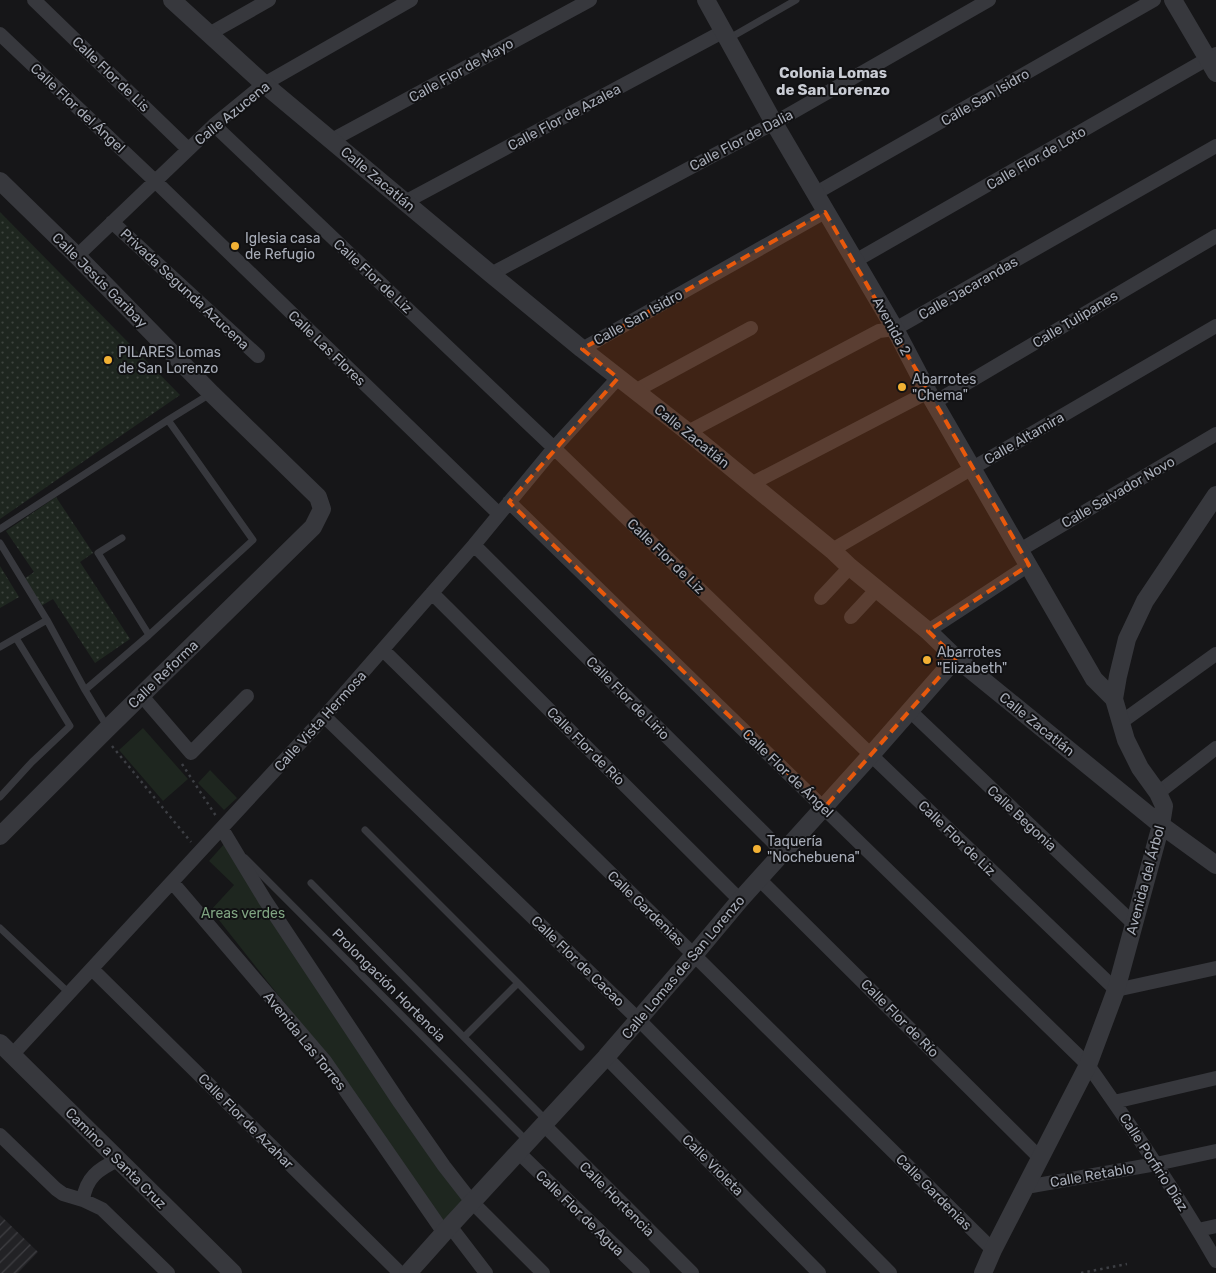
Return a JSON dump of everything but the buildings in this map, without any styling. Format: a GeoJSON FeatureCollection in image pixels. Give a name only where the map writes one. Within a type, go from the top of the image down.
{"type":"FeatureCollection","features":[{"type":"Feature","properties":{"kind":"street","name":"Calle Flor de Lis"},"geometry":{"type":"LineString","coordinates":[[34,0],[188,149]]}},
{"type":"Feature","properties":{"kind":"street","name":"Calle Zacatlán"},"geometry":{"type":"LineString","coordinates":[[172,0],[264,84],[490,274],[832,550],[928,631],[956,658],[1161,825],[1216,865]]}},
{"type":"Feature","properties":{"kind":"street"},"geometry":{"type":"LineString","coordinates":[[210,34],[269,0]]}},
{"type":"Feature","properties":{"kind":"street","name":"Calle Azucena"},"geometry":{"type":"LineString","coordinates":[[76,256],[214,125],[264,84],[411,0]]}},
{"type":"Feature","properties":{"kind":"street","name":"Calle Flor de Mayo"},"geometry":{"type":"LineString","coordinates":[[332,140],[590,0]]}},
{"type":"Feature","properties":{"kind":"street","name":"Avenida 2"},"geometry":{"type":"LineString","coordinates":[[706,0],[774,123],[1094,679],[1114,699]]}},
{"type":"Feature","properties":{"kind":"street","name":"Calle Flor de Dalia"},"geometry":{"type":"LineString","coordinates":[[490,274],[774,123],[989,0]]}},
{"type":"Feature","properties":{"kind":"street","name":"Calle San Isidro"},"geometry":{"type":"LineString","coordinates":[[816,193],[1154,0]]}},
{"type":"Feature","properties":{"kind":"street"},"geometry":{"type":"LineString","coordinates":[[1173,0],[1213,62]]}},
{"type":"Feature","properties":{"kind":"street","name":"Calle Flor del Ángel"},"geometry":{"type":"LineString","coordinates":[[0,34],[155,181]]}},
{"type":"Feature","properties":{"kind":"street","name":"Calle Flor de Azalea"},"geometry":{"type":"LineString","coordinates":[[404,202],[726,35]]}},
{"type":"Feature","properties":{"kind":"street","name":"Calle Flor de Loto"},"geometry":{"type":"LineString","coordinates":[[855,261],[1213,62]]}},
{"type":"Feature","properties":{"kind":"street","name":"Calle Flor de Liz"},"geometry":{"type":"LineString","coordinates":[[214,125],[554,448],[1116,990]]}},
{"type":"Feature","properties":{"kind":"street","name":"Calle Jacarandas"},"geometry":{"type":"LineString","coordinates":[[688,432],[879,331],[894,330],[1216,146]]}},
{"type":"Feature","properties":{"kind":"street","name":"Calle Jesús Garibay"},"geometry":{"type":"LineString","coordinates":[[0,181],[212,394],[318,497],[322,510]]}},
{"type":"Feature","properties":{"kind":"street","name":"Calle Las Flores"},"geometry":{"type":"LineString","coordinates":[[155,181],[499,514]]}},
{"type":"Feature","properties":{"kind":"street","name":"Calle San Isidro"},"geometry":{"type":"LineString","coordinates":[[582,349],[825,212]]}},
{"type":"Feature","properties":{"kind":"street","name":"Privada Segunda Azucena"},"geometry":{"type":"LineString","coordinates":[[112,222],[258,356]]}},
{"type":"Feature","properties":{"kind":"street","name":"Calle Tulipanes"},"geometry":{"type":"LineString","coordinates":[[751,484],[932,397],[1216,236]]}},
{"type":"Feature","properties":{"kind":"street","name":"Calle Altamira"},"geometry":{"type":"LineString","coordinates":[[832,550],[1216,326]]}},
{"type":"Feature","properties":{"kind":"street"},"geometry":{"type":"LineString","coordinates":[[635,391],[750,328]]}},
{"type":"Feature","properties":{"kind":"street","name":"Calle Vista Hermosa"},"geometry":{"type":"LineString","coordinates":[[6,1049],[69,993],[325,717],[474,545],[554,448],[618,378]]}},
{"type":"Feature","properties":{"kind":"street","name":"Calle Salvador Novo"},"geometry":{"type":"LineString","coordinates":[[1020,550],[1216,434]]}},
{"type":"Feature","properties":{"kind":"street","name":"Avenida del Árbol"},"geometry":{"type":"LineString","coordinates":[[983,1273],[1088,1065],[1116,990],[1161,825],[1164,806],[1158,793],[1140,768],[1120,724],[1114,699],[1118,676],[1127,640],[1145,601],[1216,495]]}},
{"type":"Feature","properties":{"kind":"street","name":"Calle Flor de Ángel"},"geometry":{"type":"LineString","coordinates":[[509,502],[1088,1065]]}},
{"type":"Feature","properties":{"kind":"street","name":"Calle Reforma"},"geometry":{"type":"LineString","coordinates":[[0,836],[313,527],[322,510]]}},
{"type":"Feature","properties":{"kind":"street","name":"Calle Flor de Lirio"},"geometry":{"type":"LineString","coordinates":[[474,545],[783,852]]}},
{"type":"Feature","properties":{"kind":"street"},"geometry":{"type":"LineString","coordinates":[[928,631],[1029,565]]}},
{"type":"Feature","properties":{"kind":"street"},"geometry":{"type":"LineString","coordinates":[[821,598],[850,567]]}},
{"type":"Feature","properties":{"kind":"street"},"geometry":{"type":"LineString","coordinates":[[851,617],[877,589]]}},
{"type":"Feature","properties":{"kind":"street","name":"Calle Flor de Río"},"geometry":{"type":"LineString","coordinates":[[432,593],[740,900]]}},
{"type":"Feature","properties":{"kind":"street","name":"Calle Gardenias"},"geometry":{"type":"LineString","coordinates":[[383,650],[993,1250]]}},
{"type":"Feature","properties":{"kind":"street"},"geometry":{"type":"LineString","coordinates":[[1120,724],[1216,654]]}},
{"type":"Feature","properties":{"kind":"street","name":"Calle Lomas de San Lorenzo"},"geometry":{"type":"LineString","coordinates":[[408,1273],[639,1020],[740,900],[956,658]]}},
{"type":"Feature","properties":{"kind":"street"},"geometry":{"type":"LineString","coordinates":[[142,696],[191,753],[247,696]]}},
{"type":"Feature","properties":{"kind":"street","name":"Calle Begonia"},"geometry":{"type":"LineString","coordinates":[[910,711],[1134,924]]}},
{"type":"Feature","properties":{"kind":"street","name":"Calle Flor de Cacao"},"geometry":{"type":"LineString","coordinates":[[325,717],[639,1020],[890,1273]]}},
{"type":"Feature","properties":{"kind":"street"},"geometry":{"type":"LineString","coordinates":[[1158,793],[1216,748]]}},
{"type":"Feature","properties":{"kind":"street"},"geometry":{"type":"LineString","coordinates":[[222,829],[265,900],[394,1095],[444,1166],[472,1202],[543,1273]]}},
{"type":"Feature","properties":{"kind":"street","name":"Calle Flor de Río"},"geometry":{"type":"LineString","coordinates":[[759,879],[1040,1158]]}},
{"type":"Feature","properties":{"kind":"street","name":"Avenida Las Torres"},"geometry":{"type":"LineString","coordinates":[[172,882],[325,1060],[447,1230],[483,1271]]}},
{"type":"Feature","properties":{"kind":"street"},"geometry":{"type":"LineString","coordinates":[[1116,990],[1216,968]]}},
{"type":"Feature","properties":{"kind":"street","name":"Calle Flor de Azahar"},"geometry":{"type":"LineString","coordinates":[[92,969],[400,1273]]}},
{"type":"Feature","properties":{"kind":"street","name":"Camino a Santa Cruz"},"geometry":{"type":"LineString","coordinates":[[6,1049],[233,1273]]}},
{"type":"Feature","properties":{"kind":"street","name":"Calle Violeta"},"geometry":{"type":"LineString","coordinates":[[606,1056],[819,1273]]}},
{"type":"Feature","properties":{"kind":"street","name":"Calle Porfirio Díaz"},"geometry":{"type":"LineString","coordinates":[[1088,1065],[1156,1164],[1216,1261]]}},
{"type":"Feature","properties":{"kind":"street"},"geometry":{"type":"LineString","coordinates":[[1114,1102],[1216,1078]]}},
{"type":"Feature","properties":{"kind":"street","name":"Calle Hortencia"},"geometry":{"type":"LineString","coordinates":[[545,1122],[692,1273]]}},
{"type":"Feature","properties":{"kind":"street"},"geometry":{"type":"LineString","coordinates":[[0,1136],[56,1189],[63,1194],[83,1200],[102,1209],[168,1273]]}},
{"type":"Feature","properties":{"kind":"street","name":"Calle Flor de Agua"},"geometry":{"type":"LineString","coordinates":[[522,1147],[643,1273]]}},
{"type":"Feature","properties":{"kind":"street","name":"Calle Retablo"},"geometry":{"type":"LineString","coordinates":[[1026,1187],[1156,1164],[1216,1151]]}},
{"type":"Feature","properties":{"kind":"street"},"geometry":{"type":"LineString","coordinates":[[83,1200],[84,1190],[92,1176],[105,1166],[118,1160]]}},
{"type":"Feature","properties":{"kind":"street"},"geometry":{"type":"LineString","coordinates":[[1198,1230],[1216,1226]]}},
{"type":"Feature","properties":{"kind":"lane"},"geometry":{"type":"LineString","coordinates":[[726,35],[796,0]]}},
{"type":"Feature","properties":{"kind":"lane"},"geometry":{"type":"LineString","coordinates":[[0,529],[168,420],[212,394]]}},
{"type":"Feature","properties":{"kind":"lane"},"geometry":{"type":"LineString","coordinates":[[85,690],[149,635],[253,540],[168,420]]}},
{"type":"Feature","properties":{"kind":"lane"},"geometry":{"type":"LineString","coordinates":[[122,538],[98,553],[149,635]]}},
{"type":"Feature","properties":{"kind":"lane"},"geometry":{"type":"LineString","coordinates":[[0,543],[46,620],[85,690],[105,731]]}},
{"type":"Feature","properties":{"kind":"lane"},"geometry":{"type":"LineString","coordinates":[[0,647],[46,620]]}},
{"type":"Feature","properties":{"kind":"lane"},"geometry":{"type":"LineString","coordinates":[[0,797],[32,762],[70,726],[16,638]]}},
{"type":"Feature","properties":{"kind":"lane"},"geometry":{"type":"LineString","coordinates":[[365,830],[581,1047]]}},
{"type":"Feature","properties":{"kind":"lane","name":"Prolongación Hortencia"},"geometry":{"type":"LineString","coordinates":[[233,846],[522,1147]]}},
{"type":"Feature","properties":{"kind":"lane"},"geometry":{"type":"LineString","coordinates":[[312,883],[545,1122]]}},
{"type":"Feature","properties":{"kind":"lane"},"geometry":{"type":"LineString","coordinates":[[0,928],[69,993]]}},
{"type":"Feature","properties":{"kind":"lane"},"geometry":{"type":"LineString","coordinates":[[464,1037],[518,983]]}},
{"type":"Feature","properties":{"kind":"path"},"geometry":{"type":"LineString","coordinates":[[105,731],[199,853]]}},
{"type":"Feature","properties":{"kind":"path"},"geometry":{"type":"LineString","coordinates":[[1081,1273],[1127,1264]]}},
{"type":"Feature","properties":{"kind":"highlighted area"},"geometry":{"type":"Polygon","coordinates":[[[825,212],[1029,565],[928,631],[956,658],[824,808],[509,502],[618,378],[582,349],[825,212]]]}},
{"type":"Feature","properties":{"kind":"shaded area"},"geometry":{"type":"Polygon","coordinates":[[[0,1215],[38,1252],[18,1273],[0,1273],[0,1215]]]}},
{"type":"Feature","properties":{"kind":"green space"},"geometry":{"type":"Polygon","coordinates":[[[0,212],[180,395],[0,519],[0,212]]]}},
{"type":"Feature","properties":{"kind":"green space"},"geometry":{"type":"Polygon","coordinates":[[[56,497],[93,553],[80,562],[130,639],[95,663],[53,599],[41,606],[24,579],[34,572],[6,531],[56,497]]]}},
{"type":"Feature","properties":{"kind":"green space"},"geometry":{"type":"Polygon","coordinates":[[[0,566],[19,597],[0,608],[0,566]]]}},
{"type":"Feature","properties":{"kind":"green space"},"geometry":{"type":"Polygon","coordinates":[[[143,728],[188,779],[163,801],[119,750],[143,728]]]}},
{"type":"Feature","properties":{"kind":"green space"},"geometry":{"type":"Polygon","coordinates":[[[210,770],[237,798],[224,810],[198,783],[210,770]]]}},
{"type":"Feature","properties":{"kind":"green space","name":"Areas verdes"},"geometry":{"type":"Polygon","coordinates":[[[225,843],[395,1106],[438,1169],[471,1200],[447,1226],[316,1043],[211,910],[234,885],[209,861],[225,843]]]}},
{"type":"Feature","properties":{"kind":"place","name":"Iglesia casa de Refugio"},"geometry":{"type":"Point","coordinates":[235,246]}},
{"type":"Feature","properties":{"kind":"place","name":"PILARES Lomas de San Lorenzo"},"geometry":{"type":"Point","coordinates":[108,360]}},
{"type":"Feature","properties":{"kind":"place","name":"Abarrotes \"Chema\""},"geometry":{"type":"Point","coordinates":[902,387]}},
{"type":"Feature","properties":{"kind":"place","name":"Abarrotes \"Elizabeth\""},"geometry":{"type":"Point","coordinates":[927,660]}},
{"type":"Feature","properties":{"kind":"place","name":"Taquería \"Nochebuena\""},"geometry":{"type":"Point","coordinates":[757,849]}},
{"type":"Feature","properties":{"kind":"district","name":"Colonia Lomas de San Lorenzo"},"geometry":{"type":"Point","coordinates":[833,82]}}]}
